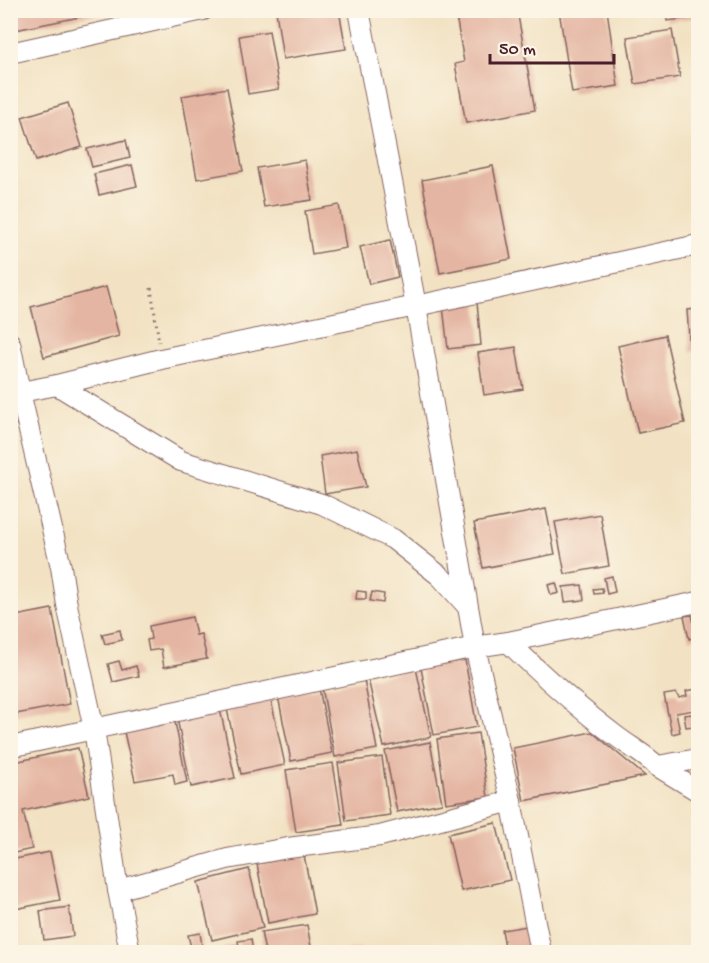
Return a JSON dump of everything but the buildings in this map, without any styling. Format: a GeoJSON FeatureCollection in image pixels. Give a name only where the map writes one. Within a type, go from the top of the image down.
{"type":"FeatureCollection","features":[{"type":"Feature","properties":{"kind":"street"},"geometry":{"type":"LineString","coordinates":[[10,53],[203,10]]}},
{"type":"Feature","properties":{"kind":"street"},"geometry":{"type":"LineString","coordinates":[[359,10],[416,306],[467,606],[511,801],[541,952]]}},
{"type":"Feature","properties":{"kind":"street"},"geometry":{"type":"LineString","coordinates":[[15,393],[161,359],[699,245]]}},
{"type":"Feature","properties":{"kind":"street"},"geometry":{"type":"LineString","coordinates":[[10,343],[15,393],[61,567],[94,729],[118,890],[130,952]]}},
{"type":"Feature","properties":{"kind":"street"},"geometry":{"type":"LineString","coordinates":[[57,385],[181,461],[322,504],[393,538],[440,576],[467,606]]}},
{"type":"Feature","properties":{"kind":"street"},"geometry":{"type":"LineString","coordinates":[[10,747],[475,647],[699,602]]}},
{"type":"Feature","properties":{"kind":"street"},"geometry":{"type":"LineString","coordinates":[[508,642],[554,686],[617,737],[657,766],[699,791]]}},
{"type":"Feature","properties":{"kind":"street"},"geometry":{"type":"LineString","coordinates":[[657,766],[699,759]]}},
{"type":"Feature","properties":{"kind":"street"},"geometry":{"type":"LineString","coordinates":[[118,890],[227,859],[288,848],[380,836],[511,801]]}},
{"type":"Feature","properties":{"kind":"path"},"geometry":{"type":"LineString","coordinates":[[151,288],[161,359]]}}]}
